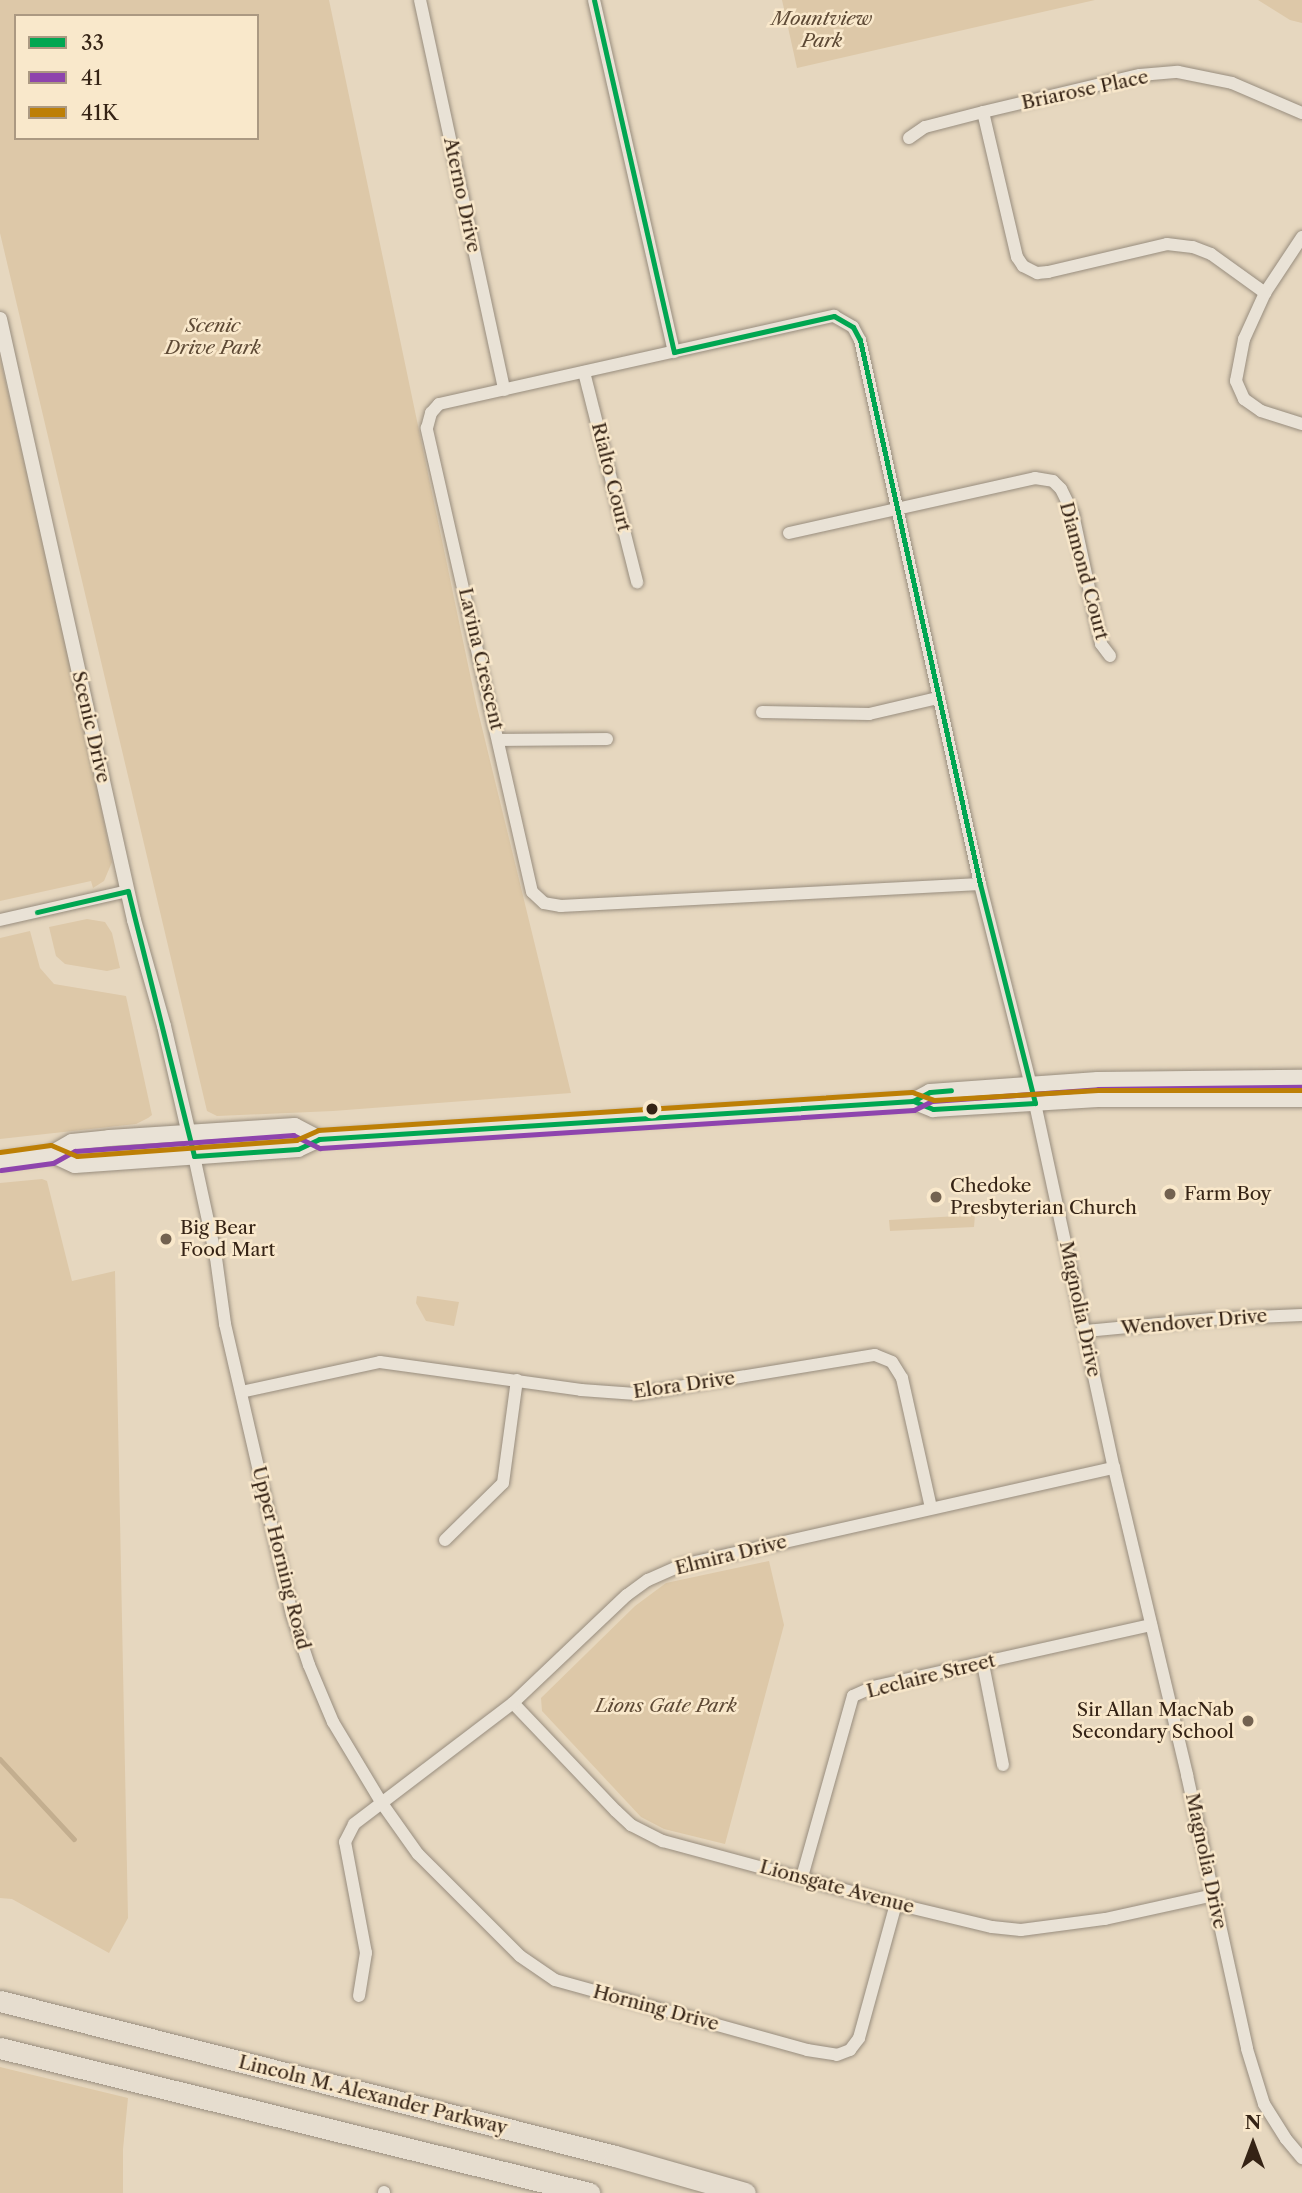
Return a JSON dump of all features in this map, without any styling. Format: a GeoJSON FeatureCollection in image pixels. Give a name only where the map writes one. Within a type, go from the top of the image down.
{"type":"FeatureCollection","features":[{"type":"Feature","properties":{"kind":"highway","name":"Lincoln M. Alexander Parkway"},"geometry":{"type":"LineString","coordinates":[[0,2001],[615,2156],[745,2193]]}},
{"type":"Feature","properties":{"kind":"highway"},"geometry":{"type":"LineString","coordinates":[[0,2048],[589,2193]]}},
{"type":"Feature","properties":{"kind":"main road"},"geometry":{"type":"LineString","coordinates":[[51,1154],[75,1165],[298,1149],[319,1139],[913,1101],[930,1092],[1098,1080],[1302,1078]]}},
{"type":"Feature","properties":{"kind":"main road"},"geometry":{"type":"LineString","coordinates":[[913,1101],[933,1109],[1098,1099],[1302,1099]]}},
{"type":"Feature","properties":{"kind":"main road"},"geometry":{"type":"LineString","coordinates":[[0,1161],[51,1154],[72,1142],[188,1133],[295,1126],[319,1139]]}},
{"type":"Feature","properties":{"kind":"street","name":"Aterno Drive"},"geometry":{"type":"LineString","coordinates":[[420,0],[504,390]]}},
{"type":"Feature","properties":{"kind":"street"},"geometry":{"type":"LineString","coordinates":[[594,0],[674,352]]}},
{"type":"Feature","properties":{"kind":"street","name":"Briarose Place"},"geometry":{"type":"LineString","coordinates":[[909,138],[925,127],[983,112],[1140,75],[1178,72],[1233,83],[1302,113]]}},
{"type":"Feature","properties":{"kind":"street"},"geometry":{"type":"LineString","coordinates":[[983,112],[1017,257],[1023,266],[1037,273],[1048,272],[1167,244],[1193,247],[1211,254],[1265,293]]}},
{"type":"Feature","properties":{"kind":"street"},"geometry":{"type":"LineString","coordinates":[[1302,236],[1265,293],[1244,339],[1236,381],[1244,399],[1261,411],[1302,424]]}},
{"type":"Feature","properties":{"kind":"street","name":"Lavina Crescent"},"geometry":{"type":"LineString","coordinates":[[853,327],[834,316],[439,404],[431,413],[427,428],[532,892],[544,903],[561,906],[980,884]]}},
{"type":"Feature","properties":{"kind":"street","name":"Scenic Drive"},"geometry":{"type":"LineString","coordinates":[[0,318],[128,891],[188,1133]]}},
{"type":"Feature","properties":{"kind":"street","name":"Magnolia Drive"},"geometry":{"type":"LineString","coordinates":[[853,327],[860,340],[980,884],[1031,1085],[1114,1468],[1214,1895],[1247,2049],[1264,2104],[1286,2139],[1302,2158]]}},
{"type":"Feature","properties":{"kind":"street","name":"Rialto Court"},"geometry":{"type":"LineString","coordinates":[[584,372],[637,582]]}},
{"type":"Feature","properties":{"kind":"street","name":"Diamond Court"},"geometry":{"type":"LineString","coordinates":[[789,533],[1035,478],[1053,481],[1062,489],[1073,514],[1101,644],[1110,656]]}},
{"type":"Feature","properties":{"kind":"street"},"geometry":{"type":"LineString","coordinates":[[762,712],[869,714],[938,698]]}},
{"type":"Feature","properties":{"kind":"street"},"geometry":{"type":"LineString","coordinates":[[499,740],[607,739]]}},
{"type":"Feature","properties":{"kind":"street"},"geometry":{"type":"LineString","coordinates":[[0,920],[128,891]]}},
{"type":"Feature","properties":{"kind":"street","name":"Upper Horning Road"},"geometry":{"type":"LineString","coordinates":[[188,1133],[241,1392],[292,1614],[334,1722],[380,1802]]}},
{"type":"Feature","properties":{"kind":"street","name":"Wendover Drive"},"geometry":{"type":"LineString","coordinates":[[1086,1331],[1211,1319],[1302,1315]]}},
{"type":"Feature","properties":{"kind":"street","name":"Elora Drive"},"geometry":{"type":"LineString","coordinates":[[241,1392],[380,1362],[581,1390],[636,1394],[875,1355],[892,1362],[902,1378],[931,1508]]}},
{"type":"Feature","properties":{"kind":"street"},"geometry":{"type":"LineString","coordinates":[[445,1540],[503,1483],[517,1380]]}},
{"type":"Feature","properties":{"kind":"street","name":"Elmira Drive"},"geometry":{"type":"LineString","coordinates":[[380,1802],[513,1703],[627,1595],[671,1568],[1114,1468]]}},
{"type":"Feature","properties":{"kind":"street","name":"Leclaire Street"},"geometry":{"type":"LineString","coordinates":[[802,1877],[853,1696],[873,1687],[1151,1625]]}},
{"type":"Feature","properties":{"kind":"street"},"geometry":{"type":"LineString","coordinates":[[983,1664],[1003,1765]]}},
{"type":"Feature","properties":{"kind":"street","name":"Lionsgate Avenue"},"geometry":{"type":"LineString","coordinates":[[513,1703],[631,1825],[663,1841],[896,1904],[992,1927],[1021,1930],[1105,1919],[1214,1895]]}},
{"type":"Feature","properties":{"kind":"street"},"geometry":{"type":"LineString","coordinates":[[359,1996],[366,1953],[345,1842],[354,1824],[380,1802]]}},
{"type":"Feature","properties":{"kind":"street","name":"Horning Drive"},"geometry":{"type":"LineString","coordinates":[[380,1802],[418,1854],[537,1970],[555,1980],[584,1989],[807,2050],[836,2055],[850,2050],[859,2038],[896,1904]]}},
{"type":"Feature","properties":{"kind":"green space","name":"Scenic Drive Park"},"geometry":{"type":"Polygon","coordinates":[[[0,0],[329,0],[476,703],[571,1093],[333,1111],[217,1116],[207,1111],[0,233],[0,0]]]}},
{"type":"Feature","properties":{"kind":"green space","name":"Mountview Park"},"geometry":{"type":"Polygon","coordinates":[[[782,0],[1095,0],[797,68],[782,0]]]}},
{"type":"Feature","properties":{"kind":"green space"},"geometry":{"type":"Polygon","coordinates":[[[1258,0],[1302,0],[1302,23],[1290,20],[1258,0]]]}},
{"type":"Feature","properties":{"kind":"green space"},"geometry":{"type":"Polygon","coordinates":[[[0,358],[80,701],[112,862],[104,881],[93,888],[91,881],[0,901],[0,358]]]}},
{"type":"Feature","properties":{"kind":"green space"},"geometry":{"type":"Polygon","coordinates":[[[87,919],[105,922],[112,933],[120,968],[107,971],[65,964],[56,956],[49,927],[87,919]]]}},
{"type":"Feature","properties":{"kind":"green space"},"geometry":{"type":"Polygon","coordinates":[[[30,931],[40,968],[54,984],[126,996],[152,1115],[148,1118],[136,1124],[0,1139],[0,938],[30,931]]]}},
{"type":"Feature","properties":{"kind":"green space"},"geometry":{"type":"Polygon","coordinates":[[[42,1179],[47,1181],[72,1281],[115,1271],[128,1918],[109,1953],[12,1899],[0,1898],[0,1183],[42,1179]]]}},
{"type":"Feature","properties":{"kind":"green space"},"geometry":{"type":"Polygon","coordinates":[[[975,1215],[974,1227],[890,1231],[889,1220],[975,1215]]]}},
{"type":"Feature","properties":{"kind":"green space"},"geometry":{"type":"Polygon","coordinates":[[[417,1296],[459,1302],[454,1326],[426,1321],[416,1303],[417,1296]]]}},
{"type":"Feature","properties":{"kind":"green space","name":"Lions Gate Park"},"geometry":{"type":"Polygon","coordinates":[[[769,1561],[784,1625],[725,1844],[664,1829],[641,1817],[542,1711],[541,1698],[635,1606],[666,1583],[769,1561]]]}},
{"type":"Feature","properties":{"kind":"green space"},"geometry":{"type":"Polygon","coordinates":[[[0,2067],[128,2098],[123,2149],[123,2193],[0,2193],[0,2067]]]}},
{"type":"Feature","properties":{"kind":"waterway"},"geometry":{"type":"LineString","coordinates":[[0,1759],[74,1839]]}},
{"type":"Feature","properties":{"kind":"transit line","name":"33"},"geometry":{"type":"LineString","coordinates":[[594,0],[674,352],[834,316],[853,327],[860,340],[980,884],[1035,1103],[933,1109],[913,1101]]}},
{"type":"Feature","properties":{"kind":"transit line","name":"33"},"geometry":{"type":"LineString","coordinates":[[37,912],[128,891],[194,1156],[298,1149],[319,1139],[913,1101],[930,1092],[951,1090]]}},
{"type":"Feature","properties":{"kind":"transit line","name":"41"},"geometry":{"type":"LineString","coordinates":[[1,1170],[53,1163],[75,1151],[293,1135],[320,1148],[914,1110],[932,1101],[1098,1089],[1302,1087]]}},
{"type":"Feature","properties":{"kind":"transit line","name":"41K"},"geometry":{"type":"LineString","coordinates":[[0,1152],[51,1145],[77,1156],[296,1140],[318,1130],[912,1092],[934,1100],[1098,1090],[1302,1090]]}},
{"type":"Feature","properties":{"kind":"place","name":"Farm Boy"},"geometry":{"type":"Point","coordinates":[1170,1194]}},
{"type":"Feature","properties":{"kind":"place","name":"Chedoke Presbyterian Church"},"geometry":{"type":"Point","coordinates":[936,1197]}},
{"type":"Feature","properties":{"kind":"place","name":"Big Bear Food Mart"},"geometry":{"type":"Point","coordinates":[166,1239]}},
{"type":"Feature","properties":{"kind":"place","name":"Sir Allan MacNab Secondary School"},"geometry":{"type":"Point","coordinates":[1248,1721]}}]}
